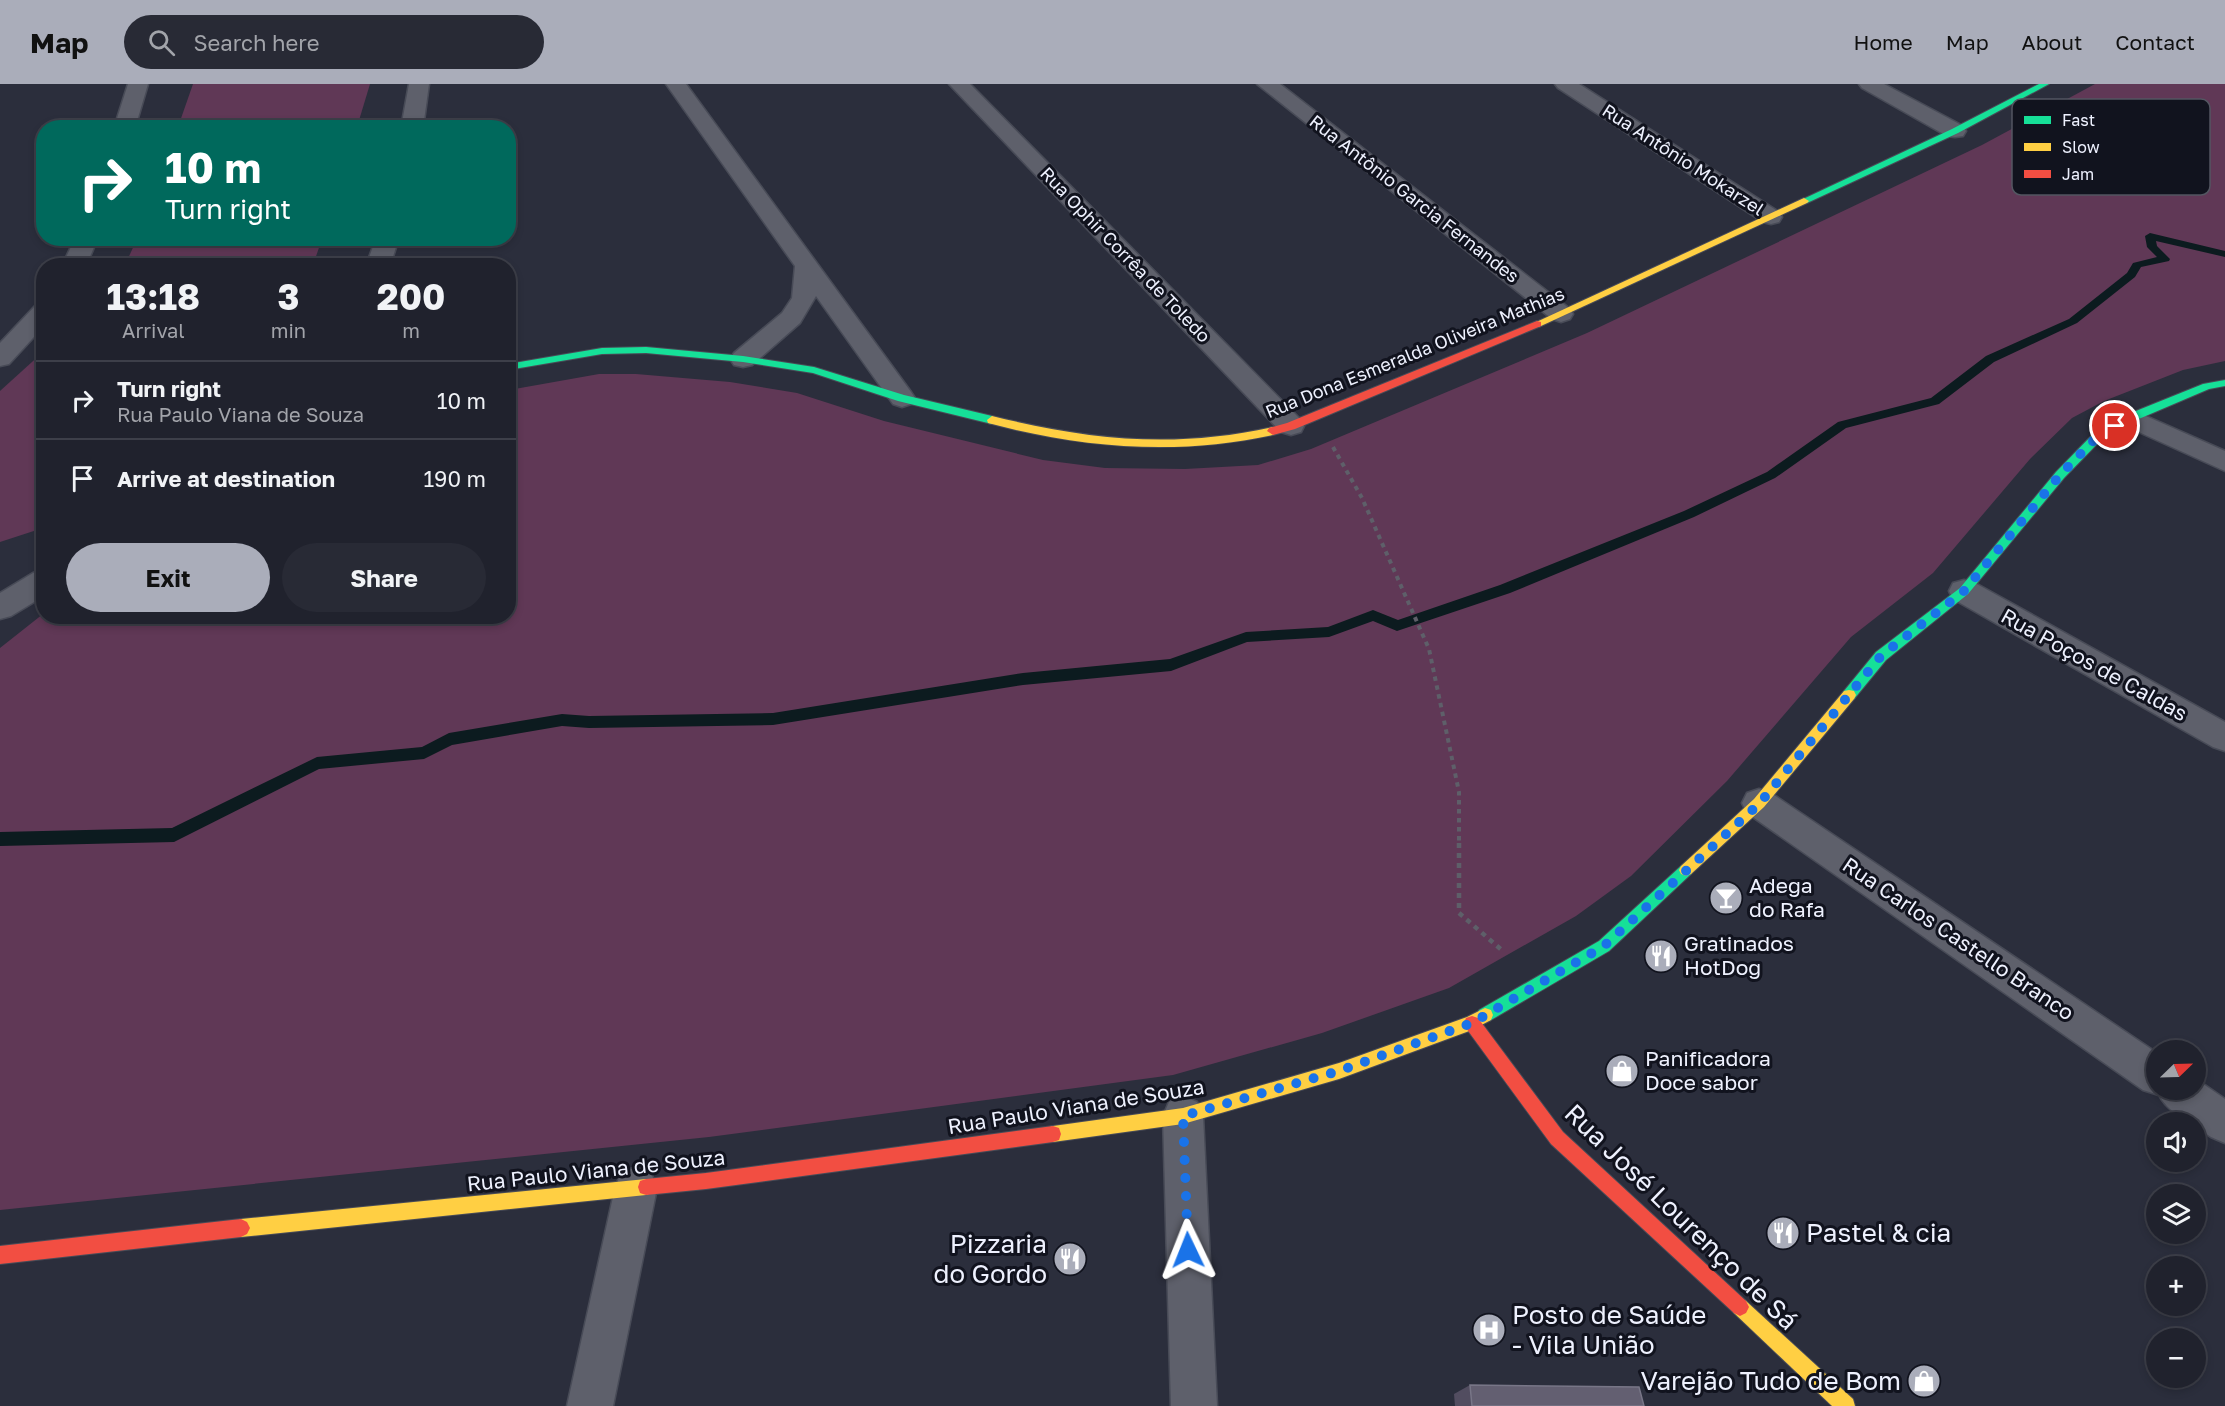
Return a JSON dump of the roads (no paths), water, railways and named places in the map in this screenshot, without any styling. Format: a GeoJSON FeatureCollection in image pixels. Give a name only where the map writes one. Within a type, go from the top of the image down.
{"type":"FeatureCollection","features":[{"type":"Feature","properties":{"kind":"street"},"geometry":{"type":"LineString","coordinates":[[127,120],[138,84]]}},
{"type":"Feature","properties":{"kind":"street"},"geometry":{"type":"LineString","coordinates":[[413,120],[418,84]]}},
{"type":"Feature","properties":{"kind":"street"},"geometry":{"type":"LineString","coordinates":[[676,84],[902,398]]}},
{"type":"Feature","properties":{"kind":"street","name":"Rua Ophir Corrêa de Toledo"},"geometry":{"type":"LineString","coordinates":[[959,84],[1291,426]]}},
{"type":"Feature","properties":{"kind":"street","name":"Rua Antônio Garcia Fernandes"},"geometry":{"type":"LineString","coordinates":[[1267,84],[1562,314]]}},
{"type":"Feature","properties":{"kind":"street","name":"Rua Antônio Mokarzel"},"geometry":{"type":"LineString","coordinates":[[1565,84],[1771,217]]}},
{"type":"Feature","properties":{"kind":"street"},"geometry":{"type":"LineString","coordinates":[[1869,84],[1955,131]]}},
{"type":"Feature","properties":{"kind":"street","name":"Rua Dona Esmeralda Oliveira Mathias"},"geometry":{"type":"LineString","coordinates":[[2016,99],[2045,84]]}},
{"type":"Feature","properties":{"kind":"street","name":"Rua Dona Esmeralda Oliveira Mathias"},"geometry":{"type":"LineString","coordinates":[[516,366],[602,351],[646,350],[743,359],[814,370],[902,398],[1054,435],[1109,442],[1182,442],[1245,438],[1291,426],[1562,314],[1955,131],[2012,101]]}},
{"type":"Feature","properties":{"kind":"street"},"geometry":{"type":"LineString","coordinates":[[743,359],[791,318],[804,298],[807,264]]}},
{"type":"Feature","properties":{"kind":"street"},"geometry":{"type":"LineString","coordinates":[[0,358],[36,320]]}},
{"type":"Feature","properties":{"kind":"street","name":"Rua Paulo Viana de Souza"},"geometry":{"type":"LineString","coordinates":[[0,1255],[256,1226],[717,1180],[1183,1116],[1339,1071],[1472,1023],[1604,946],[1760,803],[1881,656],[1964,591],[2060,475],[2100,434],[2130,418],[2225,382]]}},
{"type":"Feature","properties":{"kind":"street"},"geometry":{"type":"LineString","coordinates":[[2130,418],[2225,462]]}},
{"type":"Feature","properties":{"kind":"street"},"geometry":{"type":"LineString","coordinates":[[0,608],[36,586]]}},
{"type":"Feature","properties":{"kind":"street","name":"Rua Poços de Caldas"},"geometry":{"type":"LineString","coordinates":[[1964,591],[2225,738]]}},
{"type":"Feature","properties":{"kind":"street","name":"Rua Carlos Castello Branco"},"geometry":{"type":"LineString","coordinates":[[1760,803],[2146,1068]]}},
{"type":"Feature","properties":{"kind":"street","name":"Rua José Lourenço de Sá"},"geometry":{"type":"LineString","coordinates":[[1472,1023],[1557,1138],[1846,1406]]}},
{"type":"Feature","properties":{"kind":"street"},"geometry":{"type":"LineString","coordinates":[[2192,1100],[2225,1123]]}},
{"type":"Feature","properties":{"kind":"street"},"geometry":{"type":"LineString","coordinates":[[1183,1116],[1194,1406]]}},
{"type":"Feature","properties":{"kind":"street"},"geometry":{"type":"LineString","coordinates":[[590,1406],[636,1188]]}},
{"type":"Feature","properties":{"kind":"waterway"},"geometry":{"type":"LineString","coordinates":[[0,839],[174,835],[317,763],[424,753],[449,739],[562,720],[589,722],[773,719],[1023,679],[1171,665],[1246,637],[1329,632],[1373,615],[1397,626],[1505,589],[1689,514],[1771,475],[1842,425],[1935,401],[1990,359],[2073,321],[2131,275],[2137,265],[2165,259],[2152,247],[2150,236],[2225,254]]}},
{"type":"Feature","properties":{"kind":"place","name":"Adega do Rafa"},"geometry":{"type":"Point","coordinates":[1726,898]}},
{"type":"Feature","properties":{"kind":"place","name":"Gratinados HotDog"},"geometry":{"type":"Point","coordinates":[1661,956]}},
{"type":"Feature","properties":{"kind":"place","name":"Panificadora Doce sabor"},"geometry":{"type":"Point","coordinates":[1622,1071]}},
{"type":"Feature","properties":{"kind":"place","name":"Pastel & cia"},"geometry":{"type":"Point","coordinates":[1783,1233]}},
{"type":"Feature","properties":{"kind":"place","name":"Pizzaria do Gordo"},"geometry":{"type":"Point","coordinates":[1070,1259]}},
{"type":"Feature","properties":{"kind":"place","name":"Posto de Saúde - Vila União"},"geometry":{"type":"Point","coordinates":[1489,1330]}},
{"type":"Feature","properties":{"kind":"place","name":"Varejão Tudo de Bom"},"geometry":{"type":"Point","coordinates":[1924,1381]}}]}
